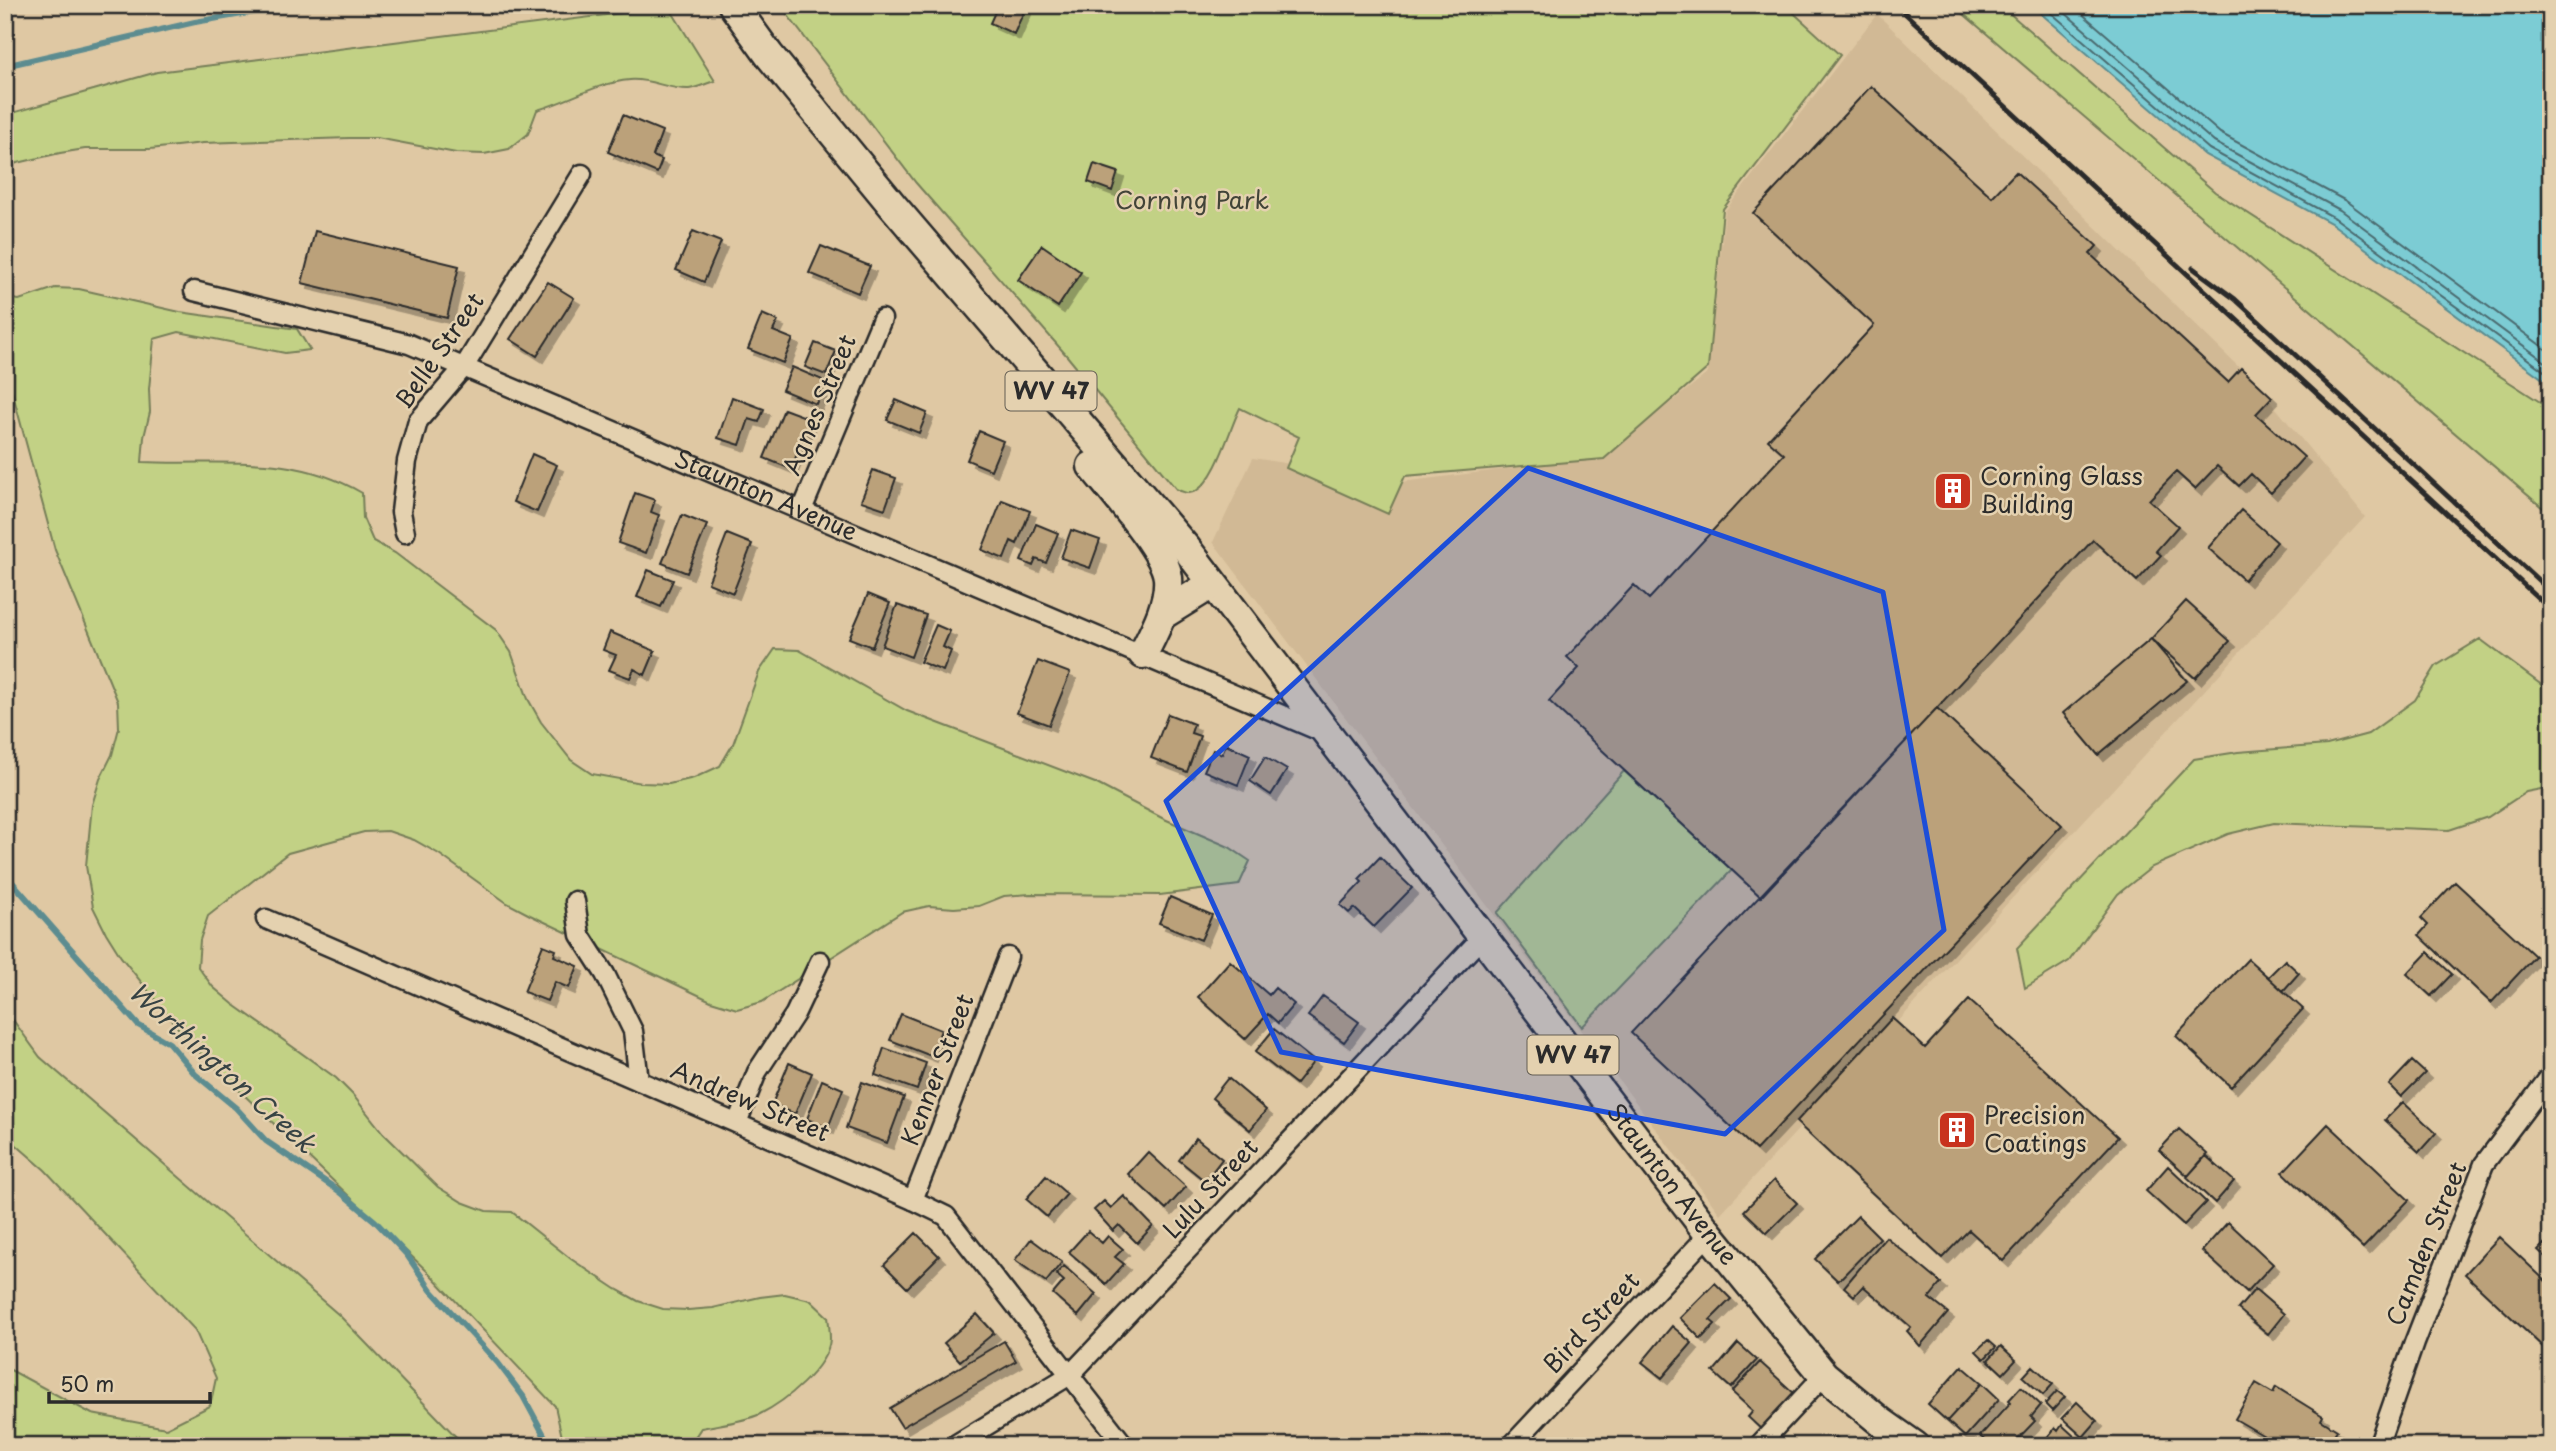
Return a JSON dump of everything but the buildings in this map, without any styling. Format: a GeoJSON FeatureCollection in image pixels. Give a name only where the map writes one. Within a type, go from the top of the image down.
{"type":"FeatureCollection","features":[{"type":"Feature","properties":{"kind":"main road","name":"Staunton Avenue"},"geometry":{"type":"LineString","coordinates":[[733,5],[769,55],[893,206],[1186,548],[1709,1234],[1824,1375],[1914,1446]]}},
{"type":"Feature","properties":{"kind":"main road"},"geometry":{"type":"LineString","coordinates":[[1035,372],[1061,428],[1161,558],[1168,578],[1162,615],[1143,654]]}},
{"type":"Feature","properties":{"kind":"main road"},"geometry":{"type":"LineString","coordinates":[[1162,615],[1212,584]]}},
{"type":"Feature","properties":{"kind":"street","name":"Belle Street"},"geometry":{"type":"LineString","coordinates":[[405,533],[401,512],[407,461],[418,421],[464,367],[582,174]]}},
{"type":"Feature","properties":{"kind":"street","name":"Staunton Avenue"},"geometry":{"type":"LineString","coordinates":[[194,291],[409,344],[1325,733]]}},
{"type":"Feature","properties":{"kind":"street","name":"Agnes Street"},"geometry":{"type":"LineString","coordinates":[[802,510],[882,319]]}},
{"type":"Feature","properties":{"kind":"street"},"geometry":{"type":"LineString","coordinates":[[575,901],[580,936],[605,974],[633,1031],[639,1081]]}},
{"type":"Feature","properties":{"kind":"street","name":"Andrew Street"},"geometry":{"type":"LineString","coordinates":[[266,919],[946,1216],[1125,1446]]}},
{"type":"Feature","properties":{"kind":"street","name":"Lulu Street"},"geometry":{"type":"LineString","coordinates":[[953,1446],[1070,1375],[1482,937]]}},
{"type":"Feature","properties":{"kind":"street","name":"Kenner Street"},"geometry":{"type":"LineString","coordinates":[[913,1200],[1008,957]]}},
{"type":"Feature","properties":{"kind":"street"},"geometry":{"type":"LineString","coordinates":[[737,1123],[757,1072],[795,1014],[820,961]]}},
{"type":"Feature","properties":{"kind":"street","name":"Camden Street"},"geometry":{"type":"LineString","coordinates":[[2378,1446],[2414,1343],[2484,1164],[2551,1075]]}},
{"type":"Feature","properties":{"kind":"street","name":"Bird Street"},"geometry":{"type":"LineString","coordinates":[[1511,1446],[1709,1234]]}},
{"type":"Feature","properties":{"kind":"street"},"geometry":{"type":"LineString","coordinates":[[1758,1446],[1824,1375]]}},
{"type":"Feature","properties":{"kind":"highlighted area"},"geometry":{"type":"Polygon","coordinates":[[[1528,468],[1883,592],[1944,930],[1725,1134],[1281,1052],[1166,801],[1528,468]]]}},
{"type":"Feature","properties":{"kind":"shaded area"},"geometry":{"type":"Polygon","coordinates":[[[1877,14],[2258,386],[2365,517],[1720,1214],[1213,542],[1253,458],[1402,482],[1602,457],[1708,373],[1725,211],[1877,14]]]}},
{"type":"Feature","properties":{"kind":"green space","name":"Corning Park"},"geometry":{"type":"Polygon","coordinates":[[[780,5],[1785,5],[1840,55],[1723,209],[1708,368],[1604,459],[1405,476],[1388,514],[1286,468],[1299,437],[1240,408],[1216,465],[1203,485],[1191,493],[1176,489],[1067,356],[916,183],[780,5]]]}},
{"type":"Feature","properties":{"kind":"green space"},"geometry":{"type":"Polygon","coordinates":[[[1953,5],[2000,5],[2215,192],[2551,409],[2551,515],[1953,5]]]}},
{"type":"Feature","properties":{"kind":"green space"},"geometry":{"type":"Polygon","coordinates":[[[669,7],[715,81],[689,89],[637,80],[594,88],[537,110],[528,134],[509,149],[484,154],[456,153],[377,138],[349,138],[203,143],[150,149],[85,149],[5,166],[5,115],[157,72],[669,7]]]}},
{"type":"Feature","properties":{"kind":"green space"},"geometry":{"type":"Polygon","coordinates":[[[55,288],[79,289],[180,312],[297,329],[310,350],[285,353],[179,332],[154,339],[149,389],[150,412],[142,462],[227,462],[282,466],[335,480],[362,493],[363,518],[373,541],[395,553],[496,630],[511,652],[528,699],[541,722],[571,760],[592,774],[642,783],[669,784],[694,778],[720,766],[733,744],[759,672],[775,649],[799,650],[907,711],[1095,783],[1162,818],[1229,847],[1250,861],[1239,885],[1160,895],[1004,896],[979,906],[929,906],[902,912],[762,1002],[737,1009],[711,1001],[530,915],[507,903],[439,854],[414,840],[388,831],[364,832],[288,853],[208,916],[200,940],[198,967],[213,987],[336,1078],[383,1133],[438,1187],[462,1202],[486,1211],[512,1212],[571,1259],[616,1289],[638,1301],[663,1309],[713,1308],[785,1294],[810,1300],[828,1317],[830,1339],[827,1350],[822,1361],[803,1383],[770,1409],[746,1419],[701,1428],[689,1446],[564,1446],[555,1406],[431,1275],[190,1043],[121,957],[93,907],[86,866],[92,805],[100,779],[112,755],[119,728],[118,702],[55,550],[12,391],[5,380],[5,298],[19,300],[55,288]]]}},
{"type":"Feature","properties":{"kind":"green space"},"geometry":{"type":"Polygon","coordinates":[[[2480,639],[2551,692],[2551,787],[2526,792],[2488,817],[2449,830],[2274,823],[2228,834],[2152,867],[2118,894],[2069,961],[2025,988],[2017,948],[2194,759],[2238,752],[2327,745],[2368,734],[2415,700],[2436,666],[2480,639]]]}},
{"type":"Feature","properties":{"kind":"green space"},"geometry":{"type":"Polygon","coordinates":[[[1624,771],[1732,870],[1582,1027],[1497,913],[1624,771]]]}},
{"type":"Feature","properties":{"kind":"green space"},"geometry":{"type":"Polygon","coordinates":[[[5,1009],[40,1057],[339,1315],[465,1446],[5,1446],[5,1367],[92,1414],[166,1428],[210,1406],[216,1378],[195,1330],[45,1170],[5,1135],[5,1009]]]}},
{"type":"Feature","properties":{"kind":"water"},"geometry":{"type":"Polygon","coordinates":[[[2031,5],[2551,5],[2551,385],[2331,223],[2205,155],[2031,5]]]}},
{"type":"Feature","properties":{"kind":"waterway","name":"Worthington Creek"},"geometry":{"type":"LineString","coordinates":[[5,66],[195,22],[296,5]]}},
{"type":"Feature","properties":{"kind":"waterway","name":"Worthington Creek"},"geometry":{"type":"LineString","coordinates":[[5,874],[138,1025],[169,1043],[195,1074],[236,1108],[266,1141],[339,1191],[375,1221],[407,1255],[431,1290],[498,1363],[523,1396],[550,1446]]}},
{"type":"Feature","properties":{"kind":"railway"},"geometry":{"type":"LineString","coordinates":[[1896,5],[2551,610]]}},
{"type":"Feature","properties":{"kind":"railway"},"geometry":{"type":"LineString","coordinates":[[2193,268],[2235,299],[2551,592]]}},
{"type":"Feature","properties":{"kind":"place","name":"Corning Glass Building"},"geometry":{"type":"Point","coordinates":[1953,491]}},
{"type":"Feature","properties":{"kind":"place","name":"Precision Coatings"},"geometry":{"type":"Point","coordinates":[1957,1130]}}]}
